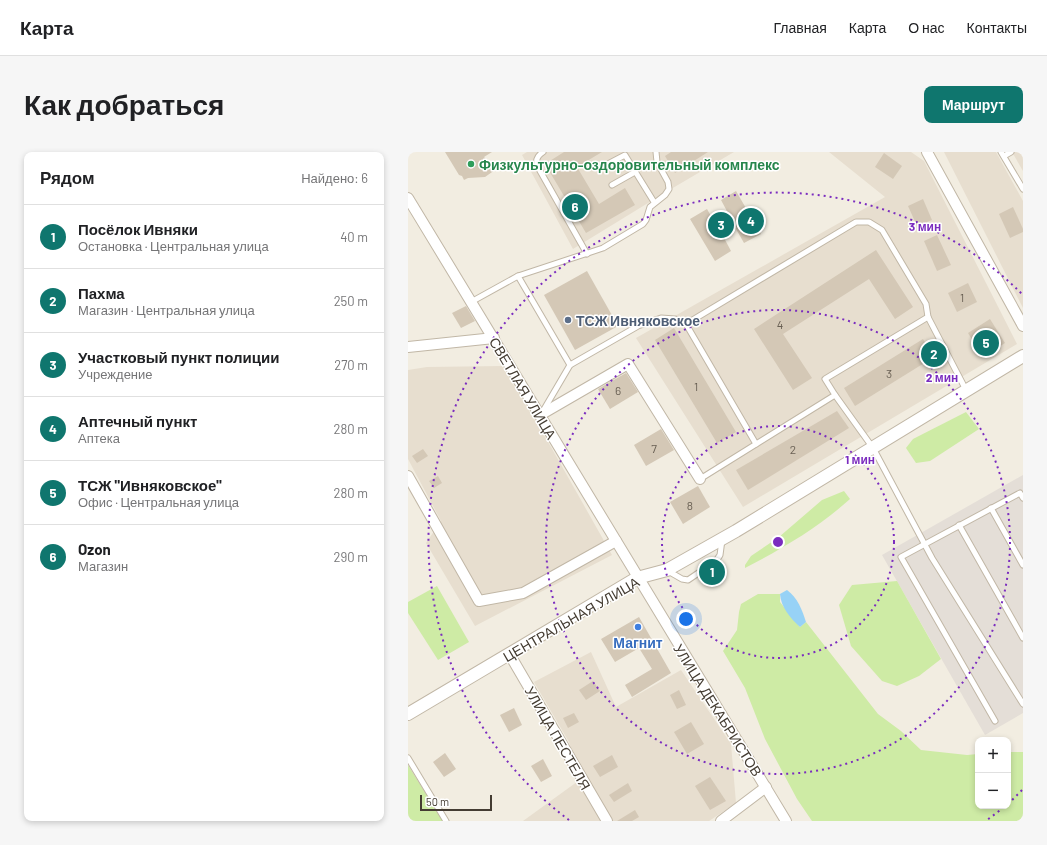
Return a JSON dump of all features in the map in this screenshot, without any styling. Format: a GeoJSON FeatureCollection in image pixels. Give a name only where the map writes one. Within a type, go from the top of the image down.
{"type":"FeatureCollection","features":[{"type":"Feature","properties":{"kind":"street"},"geometry":{"type":"LineString","coordinates":[[927,152],[1023,326]]}},
{"type":"Feature","properties":{"kind":"street","name":"СВЕТЛАЯ УЛИЦА"},"geometry":{"type":"LineString","coordinates":[[408,198],[638,578]]}},
{"type":"Feature","properties":{"kind":"street"},"geometry":{"type":"LineString","coordinates":[[408,347],[494,338]]}},
{"type":"Feature","properties":{"kind":"street","name":"ЦЕНТРАЛЬНАЯ УЛИЦА"},"geometry":{"type":"LineString","coordinates":[[408,714],[638,578],[667,570],[722,538],[1023,356]]}},
{"type":"Feature","properties":{"kind":"street"},"geometry":{"type":"LineString","coordinates":[[540,415],[628,364],[700,479]]}},
{"type":"Feature","properties":{"kind":"street"},"geometry":{"type":"LineString","coordinates":[[408,476],[479,601],[523,593],[616,541]]}},
{"type":"Feature","properties":{"kind":"street","name":"УЛИЦА ДЕКАБРИСТОВ"},"geometry":{"type":"LineString","coordinates":[[638,578],[786,821]]}},
{"type":"Feature","properties":{"kind":"street","name":"УЛИЦА ПЕСТЕЛЯ"},"geometry":{"type":"LineString","coordinates":[[510,655],[607,821]]}},
{"type":"Feature","properties":{"kind":"street"},"geometry":{"type":"LineString","coordinates":[[721,821],[766,788]]}},
{"type":"Feature","properties":{"kind":"lane"},"geometry":{"type":"LineString","coordinates":[[543,152],[538,155],[536,160],[538,169],[587,254]]}},
{"type":"Feature","properties":{"kind":"lane"},"geometry":{"type":"LineString","coordinates":[[472,302],[518,276],[603,248],[643,224],[646,220],[650,207],[654,202],[665,195],[669,189],[668,182],[657,162],[656,152]]}},
{"type":"Feature","properties":{"kind":"lane"},"geometry":{"type":"LineString","coordinates":[[1011,152],[1003,154],[1023,189]]}},
{"type":"Feature","properties":{"kind":"lane"},"geometry":{"type":"LineString","coordinates":[[602,167],[625,155],[654,202]]}},
{"type":"Feature","properties":{"kind":"lane"},"geometry":{"type":"LineString","coordinates":[[612,185],[635,172]]}},
{"type":"Feature","properties":{"kind":"lane"},"geometry":{"type":"LineString","coordinates":[[686,324],[856,222],[869,222],[882,230],[926,304],[928,317],[966,391]]}},
{"type":"Feature","properties":{"kind":"lane"},"geometry":{"type":"LineString","coordinates":[[518,276],[570,365]]}},
{"type":"Feature","properties":{"kind":"lane"},"geometry":{"type":"LineString","coordinates":[[928,317],[825,379],[873,448],[924,544],[1023,704]]}},
{"type":"Feature","properties":{"kind":"lane"},"geometry":{"type":"LineString","coordinates":[[540,415],[570,365],[638,326],[661,318],[675,319],[686,324],[756,444]]}},
{"type":"Feature","properties":{"kind":"lane"},"geometry":{"type":"LineString","coordinates":[[700,479],[835,395]]}},
{"type":"Feature","properties":{"kind":"lane"},"geometry":{"type":"LineString","coordinates":[[995,721],[901,557],[1020,492],[1023,498]]}},
{"type":"Feature","properties":{"kind":"lane"},"geometry":{"type":"LineString","coordinates":[[991,508],[1023,566]]}},
{"type":"Feature","properties":{"kind":"lane"},"geometry":{"type":"LineString","coordinates":[[959,525],[1023,638]]}},
{"type":"Feature","properties":{"kind":"lane"},"geometry":{"type":"LineString","coordinates":[[667,570],[682,579],[688,580],[716,561],[720,555],[722,538]]}},
{"type":"Feature","properties":{"kind":"lane"},"geometry":{"type":"LineString","coordinates":[[408,758],[446,821]]}},
{"type":"Feature","properties":{"kind":"shaded area"},"geometry":{"type":"Polygon","coordinates":[[[527,152],[734,152],[573,249],[522,155],[527,152]]]}},
{"type":"Feature","properties":{"kind":"shaded area"},"geometry":{"type":"Polygon","coordinates":[[[829,152],[911,152],[924,161],[1017,344],[743,507],[636,338],[885,197],[829,152]]]}},
{"type":"Feature","properties":{"kind":"shaded area"},"geometry":{"type":"Polygon","coordinates":[[[944,152],[996,152],[1023,201],[1023,308],[944,152]]]}},
{"type":"Feature","properties":{"kind":"shaded area"},"geometry":{"type":"Polygon","coordinates":[[[1012,152],[1023,152],[1023,171],[1012,152]]]}},
{"type":"Feature","properties":{"kind":"shaded area"},"geometry":{"type":"Polygon","coordinates":[[[502,366],[551,447],[612,555],[475,626],[426,543],[441,521],[408,459],[408,370],[427,367],[502,366]]]}},
{"type":"Feature","properties":{"kind":"shaded area"},"geometry":{"type":"Polygon","coordinates":[[[1023,475],[1023,713],[985,735],[882,555],[1023,475]]]}},
{"type":"Feature","properties":{"kind":"shaded area"},"geometry":{"type":"Polygon","coordinates":[[[591,652],[616,707],[681,670],[731,744],[736,803],[709,821],[523,821],[581,779],[569,742],[534,682],[591,652]]]}},
{"type":"Feature","properties":{"kind":"green space"},"geometry":{"type":"Polygon","coordinates":[[[966,412],[979,429],[930,461],[916,463],[906,448],[913,439],[966,412]]]}},
{"type":"Feature","properties":{"kind":"green space"},"geometry":{"type":"Polygon","coordinates":[[[844,491],[850,499],[826,519],[773,553],[745,568],[745,565],[751,556],[779,537],[822,500],[844,491]]]}},
{"type":"Feature","properties":{"kind":"green space"},"geometry":{"type":"Polygon","coordinates":[[[897,581],[941,659],[919,676],[897,686],[882,681],[851,646],[839,605],[852,585],[897,581]]]}},
{"type":"Feature","properties":{"kind":"green space"},"geometry":{"type":"Polygon","coordinates":[[[437,586],[469,642],[438,660],[408,613],[408,602],[437,586]]]}},
{"type":"Feature","properties":{"kind":"green space"},"geometry":{"type":"Polygon","coordinates":[[[758,594],[780,594],[780,602],[800,627],[806,622],[878,714],[901,731],[921,750],[967,755],[975,754],[975,809],[1011,809],[1011,752],[1023,752],[1023,821],[812,821],[797,799],[765,739],[745,688],[723,651],[737,630],[741,604],[758,594]]]}},
{"type":"Feature","properties":{"kind":"green space"},"geometry":{"type":"Polygon","coordinates":[[[408,765],[443,821],[408,821],[408,765]]]}},
{"type":"Feature","properties":{"kind":"water"},"geometry":{"type":"Polygon","coordinates":[[[787,590],[797,600],[806,622],[800,627],[784,608],[782,603],[780,594],[787,590]]]}},
{"type":"Feature","properties":{"kind":"building","name":"Физкультурно-оздоровительный комплекс"},"geometry":{"type":"Polygon","coordinates":[[[445,152],[492,152],[484,157],[495,170],[485,177],[468,178],[464,180],[462,176],[459,175],[445,152]]]}},
{"type":"Feature","properties":{"kind":"building"},"geometry":{"type":"Polygon","coordinates":[[[564,152],[602,152],[577,167],[599,204],[625,188],[635,205],[586,233],[545,164],[564,152]]]}},
{"type":"Feature","properties":{"kind":"building"},"geometry":{"type":"Polygon","coordinates":[[[671,152],[708,152],[675,173],[665,156],[671,152]]]}},
{"type":"Feature","properties":{"kind":"building"},"geometry":{"type":"Polygon","coordinates":[[[884,153],[902,166],[893,179],[875,167],[884,153]]]}},
{"type":"Feature","properties":{"kind":"building"},"geometry":{"type":"Polygon","coordinates":[[[736,191],[761,234],[744,243],[736,229],[723,236],[731,251],[715,261],[690,219],[707,209],[715,223],[729,215],[721,200],[736,191]]]}},
{"type":"Feature","properties":{"kind":"building"},"geometry":{"type":"Polygon","coordinates":[[[923,199],[932,220],[917,226],[908,206],[923,199]]]}},
{"type":"Feature","properties":{"kind":"building"},"geometry":{"type":"Polygon","coordinates":[[[1013,207],[1023,232],[1010,238],[999,214],[1013,207]]]}},
{"type":"Feature","properties":{"kind":"building"},"geometry":{"type":"Polygon","coordinates":[[[937,235],[951,265],[937,271],[924,241],[937,235]]]}},
{"type":"Feature","properties":{"kind":"building"},"geometry":{"type":"Polygon","coordinates":[[[876,250],[913,307],[895,319],[869,279],[783,334],[812,378],[793,390],[754,329],[876,250]]]}},
{"type":"Feature","properties":{"kind":"building"},"geometry":{"type":"Polygon","coordinates":[[[587,271],[618,326],[575,350],[544,295],[587,271]]]}},
{"type":"Feature","properties":{"kind":"building"},"geometry":{"type":"Polygon","coordinates":[[[968,283],[977,302],[957,312],[948,293],[968,283]]]}},
{"type":"Feature","properties":{"kind":"building"},"geometry":{"type":"Polygon","coordinates":[[[466,306],[475,321],[461,328],[452,313],[466,306]]]}},
{"type":"Feature","properties":{"kind":"building"},"geometry":{"type":"Polygon","coordinates":[[[990,319],[1005,343],[983,357],[968,333],[990,319]]]}},
{"type":"Feature","properties":{"kind":"building"},"geometry":{"type":"Polygon","coordinates":[[[674,328],[736,432],[717,443],[655,340],[674,328]]]}},
{"type":"Feature","properties":{"kind":"building"},"geometry":{"type":"Polygon","coordinates":[[[923,339],[934,357],[855,406],[844,388],[923,339]]]}},
{"type":"Feature","properties":{"kind":"building"},"geometry":{"type":"Polygon","coordinates":[[[626,373],[638,392],[610,409],[598,389],[626,373]]]}},
{"type":"Feature","properties":{"kind":"building"},"geometry":{"type":"Polygon","coordinates":[[[837,411],[849,428],[748,490],[736,470],[837,411]]]}},
{"type":"Feature","properties":{"kind":"building"},"geometry":{"type":"Polygon","coordinates":[[[661,429],[674,450],[646,466],[634,445],[661,429]]]}},
{"type":"Feature","properties":{"kind":"building"},"geometry":{"type":"Polygon","coordinates":[[[423,449],[428,456],[417,463],[412,456],[423,449]]]}},
{"type":"Feature","properties":{"kind":"building"},"geometry":{"type":"Polygon","coordinates":[[[438,476],[442,483],[434,488],[429,481],[438,476]]]}},
{"type":"Feature","properties":{"kind":"building"},"geometry":{"type":"Polygon","coordinates":[[[698,486],[710,507],[683,524],[670,502],[698,486]]]}},
{"type":"Feature","properties":{"kind":"building"},"geometry":{"type":"Polygon","coordinates":[[[639,617],[671,673],[632,697],[625,685],[652,669],[639,648],[615,662],[601,639],[639,617]]]}},
{"type":"Feature","properties":{"kind":"building"},"geometry":{"type":"Polygon","coordinates":[[[593,681],[600,691],[586,700],[579,690],[593,681]]]}},
{"type":"Feature","properties":{"kind":"building"},"geometry":{"type":"Polygon","coordinates":[[[679,690],[686,705],[677,709],[670,695],[679,690]]]}},
{"type":"Feature","properties":{"kind":"building"},"geometry":{"type":"Polygon","coordinates":[[[514,708],[522,725],[509,732],[500,715],[514,708]]]}},
{"type":"Feature","properties":{"kind":"building"},"geometry":{"type":"Polygon","coordinates":[[[574,713],[579,722],[568,728],[563,718],[574,713]]]}},
{"type":"Feature","properties":{"kind":"building"},"geometry":{"type":"Polygon","coordinates":[[[691,722],[704,744],[687,754],[674,732],[691,722]]]}},
{"type":"Feature","properties":{"kind":"building"},"geometry":{"type":"Polygon","coordinates":[[[445,753],[456,769],[444,777],[433,762],[445,753]]]}},
{"type":"Feature","properties":{"kind":"building"},"geometry":{"type":"Polygon","coordinates":[[[612,755],[618,767],[600,777],[593,766],[612,755]]]}},
{"type":"Feature","properties":{"kind":"building"},"geometry":{"type":"Polygon","coordinates":[[[543,759],[552,776],[541,782],[531,766],[543,759]]]}},
{"type":"Feature","properties":{"kind":"building"},"geometry":{"type":"Polygon","coordinates":[[[710,777],[726,801],[710,810],[695,786],[710,777]]]}},
{"type":"Feature","properties":{"kind":"building"},"geometry":{"type":"Polygon","coordinates":[[[628,783],[632,791],[614,802],[609,795],[628,783]]]}},
{"type":"Feature","properties":{"kind":"building"},"geometry":{"type":"Polygon","coordinates":[[[635,810],[639,817],[632,821],[617,821],[635,810]]]}},
{"type":"Feature","properties":{"kind":"place","name":"Физкультурно-оздоровительный комплекс"},"geometry":{"type":"Point","coordinates":[471,164]}},
{"type":"Feature","properties":{"kind":"place","name":"Ozon"},"geometry":{"type":"Point","coordinates":[575,207]}},
{"type":"Feature","properties":{"kind":"place","name":"Аптечный пункт"},"geometry":{"type":"Point","coordinates":[751,221]}},
{"type":"Feature","properties":{"kind":"place","name":"Участковый пункт полиции"},"geometry":{"type":"Point","coordinates":[721,225]}},
{"type":"Feature","properties":{"kind":"place","name":"ТСЖ Ивняковское"},"geometry":{"type":"Point","coordinates":[568,320]}},
{"type":"Feature","properties":{"kind":"place","name":"ТСЖ \"Ивняковское\""},"geometry":{"type":"Point","coordinates":[986,343]}},
{"type":"Feature","properties":{"kind":"place","name":"Пахма"},"geometry":{"type":"Point","coordinates":[934,354]}},
{"type":"Feature","properties":{"kind":"place","name":"Посёлок Ивняки"},"geometry":{"type":"Point","coordinates":[712,572]}},
{"type":"Feature","properties":{"kind":"place","name":"Магнит"},"geometry":{"type":"Point","coordinates":[638,627]}}]}
